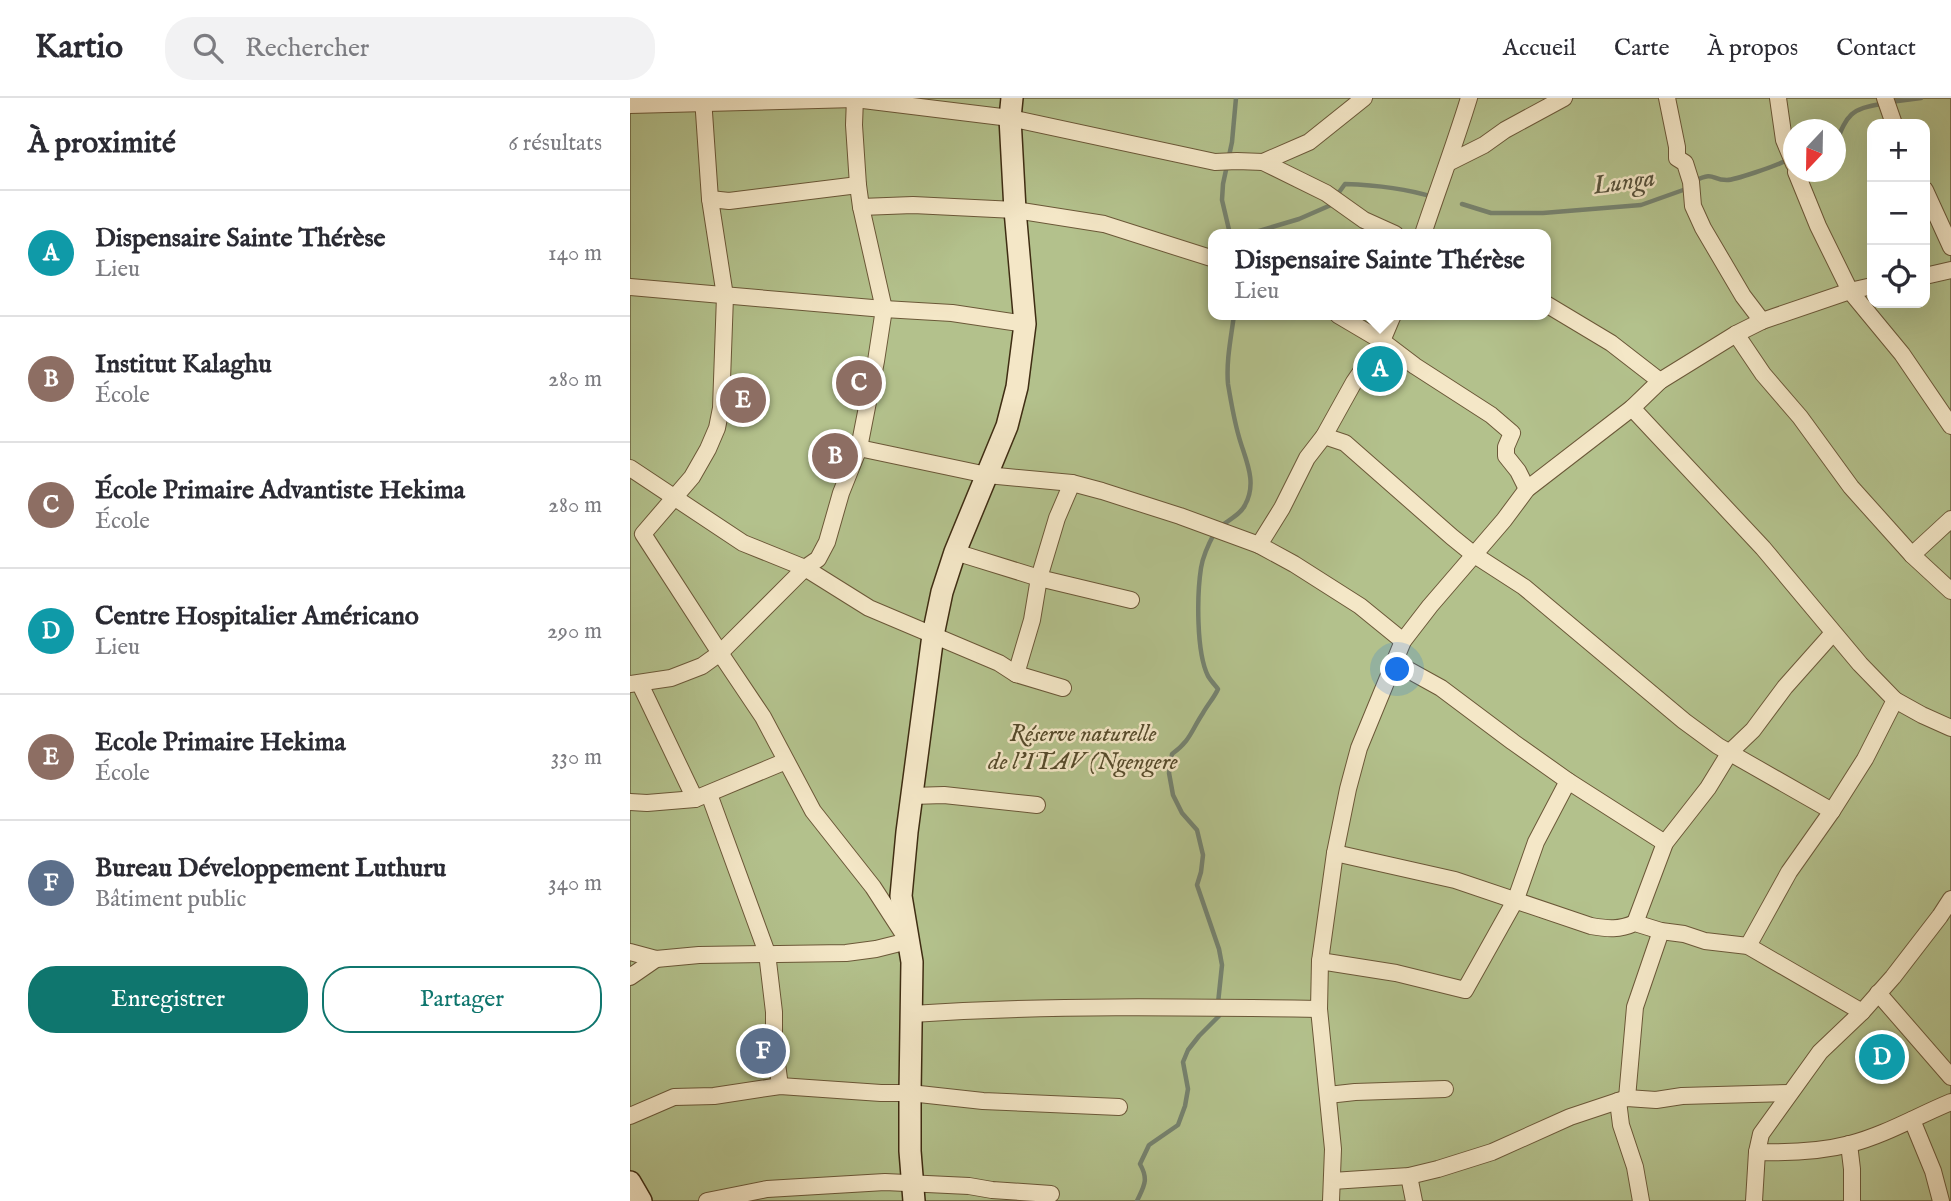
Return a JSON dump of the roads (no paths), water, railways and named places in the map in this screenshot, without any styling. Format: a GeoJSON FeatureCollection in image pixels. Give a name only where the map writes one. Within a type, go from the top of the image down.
{"type":"FeatureCollection","features":[{"type":"Feature","properties":{"kind":"street"},"geometry":{"type":"LineString","coordinates":[[630,105],[855,98],[1011,108],[1216,162],[1263,162],[1326,192],[1364,220],[1384,229]]}},
{"type":"Feature","properties":{"kind":"street"},"geometry":{"type":"LineString","coordinates":[[780,1086],[767,953],[702,797],[635,684],[671,678],[702,666],[720,653],[805,568],[818,559],[827,542],[841,493],[859,448],[884,309],[861,207],[854,125],[855,98]]}},
{"type":"Feature","properties":{"kind":"street"},"geometry":{"type":"LineString","coordinates":[[1263,162],[1309,142],[1364,98]]}},
{"type":"Feature","properties":{"kind":"street"},"geometry":{"type":"LineString","coordinates":[[1425,229],[1469,98]]}},
{"type":"Feature","properties":{"kind":"street"},"geometry":{"type":"LineString","coordinates":[[1448,163],[1564,98]]}},
{"type":"Feature","properties":{"kind":"street"},"geometry":{"type":"LineString","coordinates":[[1667,98],[1677,158],[1685,163],[1691,182],[1693,206],[1743,296],[1762,321]]}},
{"type":"Feature","properties":{"kind":"street"},"geometry":{"type":"LineString","coordinates":[[1778,98],[1783,132]]}},
{"type":"Feature","properties":{"kind":"street"},"geometry":{"type":"LineString","coordinates":[[1885,98],[1892,119]]}},
{"type":"Feature","properties":{"kind":"street"},"geometry":{"type":"LineString","coordinates":[[703,101],[710,199],[724,296],[723,390],[718,428],[692,477],[643,534],[763,717],[813,811],[873,887],[908,941]]}},
{"type":"Feature","properties":{"kind":"street"},"geometry":{"type":"LineString","coordinates":[[913,1192],[910,1151],[912,962],[901,896],[933,635],[955,552],[1007,426],[1017,387],[1025,324],[1015,210],[1011,108]]}},
{"type":"Feature","properties":{"kind":"street"},"geometry":{"type":"LineString","coordinates":[[1800,182],[1850,291],[1902,354],[1951,426]]}},
{"type":"Feature","properties":{"kind":"street"},"geometry":{"type":"LineString","coordinates":[[710,199],[729,201],[858,185]]}},
{"type":"Feature","properties":{"kind":"street"},"geometry":{"type":"LineString","coordinates":[[1930,201],[1951,247]]}},
{"type":"Feature","properties":{"kind":"street"},"geometry":{"type":"LineString","coordinates":[[861,207],[913,205],[1015,210],[1104,224],[1208,257]]}},
{"type":"Feature","properties":{"kind":"street"},"geometry":{"type":"LineString","coordinates":[[1930,275],[1951,270]]}},
{"type":"Feature","properties":{"kind":"street"},"geometry":{"type":"LineString","coordinates":[[1331,1201],[1333,1149],[1319,1009],[1320,961],[1335,853],[1348,789],[1359,748],[1403,640],[1527,489],[1632,408],[1660,380],[1762,321],[1867,287]]}},
{"type":"Feature","properties":{"kind":"street"},"geometry":{"type":"LineString","coordinates":[[630,288],[952,313],[1025,324]]}},
{"type":"Feature","properties":{"kind":"street"},"geometry":{"type":"LineString","coordinates":[[1551,307],[1611,343],[1660,380]]}},
{"type":"Feature","properties":{"kind":"street"},"geometry":{"type":"LineString","coordinates":[[1346,320],[1491,415],[1511,433],[1506,456],[1527,489]]}},
{"type":"Feature","properties":{"kind":"street"},"geometry":{"type":"LineString","coordinates":[[1259,545],[1282,508],[1307,458],[1324,436],[1354,382],[1382,341],[1391,320]]}},
{"type":"Feature","properties":{"kind":"street"},"geometry":{"type":"LineString","coordinates":[[1736,334],[1763,374],[1800,417],[1852,487],[1912,555],[1951,591]]}},
{"type":"Feature","properties":{"kind":"street"},"geometry":{"type":"LineString","coordinates":[[1632,408],[1763,548],[1833,633],[1895,700],[1951,728]]}},
{"type":"Feature","properties":{"kind":"street"},"geometry":{"type":"LineString","coordinates":[[1324,436],[1345,443],[1473,554],[1524,587],[1684,721],[1718,746],[1832,811]]}},
{"type":"Feature","properties":{"kind":"street"},"geometry":{"type":"LineString","coordinates":[[859,448],[986,475],[1072,484],[1167,512],[1259,545],[1319,578],[1403,640]]}},
{"type":"Feature","properties":{"kind":"street"},"geometry":{"type":"LineString","coordinates":[[633,476],[675,499],[743,543],[805,568],[869,608],[999,663],[1016,674],[1063,688]]}},
{"type":"Feature","properties":{"kind":"street"},"geometry":{"type":"LineString","coordinates":[[1016,674],[1057,518],[1072,484]]}},
{"type":"Feature","properties":{"kind":"street"},"geometry":{"type":"LineString","coordinates":[[1912,555],[1951,519]]}},
{"type":"Feature","properties":{"kind":"street"},"geometry":{"type":"LineString","coordinates":[[955,552],[1040,578],[1131,600]]}},
{"type":"Feature","properties":{"kind":"street"},"geometry":{"type":"LineString","coordinates":[[1635,923],[1665,843],[1708,788],[1730,752],[1753,730],[1785,687],[1833,633]]}},
{"type":"Feature","properties":{"kind":"street"},"geometry":{"type":"LineString","coordinates":[[1394,662],[1441,688],[1513,743],[1665,843]]}},
{"type":"Feature","properties":{"kind":"street"},"geometry":{"type":"LineString","coordinates":[[1748,946],[1789,872],[1865,759],[1895,700]]}},
{"type":"Feature","properties":{"kind":"street"},"geometry":{"type":"LineString","coordinates":[[630,802],[647,803],[702,797],[786,761]]}},
{"type":"Feature","properties":{"kind":"street"},"geometry":{"type":"LineString","coordinates":[[1320,961],[1396,973],[1465,990],[1516,899],[1536,842],[1568,781]]}},
{"type":"Feature","properties":{"kind":"street"},"geometry":{"type":"LineString","coordinates":[[912,796],[944,795],[1037,805]]}},
{"type":"Feature","properties":{"kind":"street"},"geometry":{"type":"LineString","coordinates":[[1335,853],[1455,880],[1591,926],[1622,929],[1635,923],[1705,940],[1748,946],[1862,1012]]}},
{"type":"Feature","properties":{"kind":"street"},"geometry":{"type":"LineString","coordinates":[[1754,1201],[1757,1152],[1761,1134],[1820,1052],[1862,1012],[1946,920],[1951,899]]}},
{"type":"Feature","properties":{"kind":"street"},"geometry":{"type":"LineString","coordinates":[[1641,1201],[1635,1167],[1621,1125],[1635,1007],[1661,931]]}},
{"type":"Feature","properties":{"kind":"street"},"geometry":{"type":"LineString","coordinates":[[630,953],[656,959],[699,955],[846,953],[876,950],[908,941]]}},
{"type":"Feature","properties":{"kind":"street"},"geometry":{"type":"LineString","coordinates":[[630,977],[656,959]]}},
{"type":"Feature","properties":{"kind":"street"},"geometry":{"type":"LineString","coordinates":[[1878,993],[1951,1077]]}},
{"type":"Feature","properties":{"kind":"street"},"geometry":{"type":"LineString","coordinates":[[912,1014],[1029,1008],[1149,1009],[1195,1006],[1319,1009]]}},
{"type":"Feature","properties":{"kind":"street"},"geometry":{"type":"LineString","coordinates":[[630,1116],[674,1097],[714,1096],[780,1086],[910,1093],[983,1101],[1119,1107]]}},
{"type":"Feature","properties":{"kind":"street"},"geometry":{"type":"LineString","coordinates":[[1328,1095],[1445,1089]]}},
{"type":"Feature","properties":{"kind":"street"},"geometry":{"type":"LineString","coordinates":[[1332,1181],[1409,1176],[1492,1153],[1570,1117],[1623,1100],[1789,1093]]}},
{"type":"Feature","properties":{"kind":"street"},"geometry":{"type":"LineString","coordinates":[[1757,1152],[1800,1153],[1849,1144],[1951,1102]]}},
{"type":"Feature","properties":{"kind":"street"},"geometry":{"type":"LineString","coordinates":[[1912,1120],[1933,1171],[1941,1201]]}},
{"type":"Feature","properties":{"kind":"street"},"geometry":{"type":"LineString","coordinates":[[1849,1144],[1852,1201]]}},
{"type":"Feature","properties":{"kind":"street"},"geometry":{"type":"LineString","coordinates":[[1409,1176],[1414,1201]]}},
{"type":"Feature","properties":{"kind":"street"},"geometry":{"type":"LineString","coordinates":[[630,1182],[641,1201]]}},
{"type":"Feature","properties":{"kind":"street"},"geometry":{"type":"LineString","coordinates":[[707,1201],[768,1189],[885,1182],[913,1192],[1051,1194]]}},
{"type":"Feature","properties":{"kind":"waterway"},"geometry":{"type":"LineString","coordinates":[[1229,229],[1222,200],[1236,98]]}},
{"type":"Feature","properties":{"kind":"waterway","name":"Lunga"},"geometry":{"type":"LineString","coordinates":[[1890,102],[1921,98]]}},
{"type":"Feature","properties":{"kind":"waterway","name":"Lunga"},"geometry":{"type":"LineString","coordinates":[[1846,121],[1863,108],[1882,104]]}},
{"type":"Feature","properties":{"kind":"waterway","name":"Lunga"},"geometry":{"type":"LineString","coordinates":[[1694,181],[1710,176],[1722,180],[1731,179],[1783,162]]}},
{"type":"Feature","properties":{"kind":"waterway","name":"Lunga"},"geometry":{"type":"LineString","coordinates":[[1337,195],[1345,184],[1411,191],[1433,197]]}},
{"type":"Feature","properties":{"kind":"waterway","name":"Lunga"},"geometry":{"type":"LineString","coordinates":[[1462,204],[1491,213],[1543,213],[1641,205],[1686,189]]}},
{"type":"Feature","properties":{"kind":"waterway","name":"Lunga"},"geometry":{"type":"LineString","coordinates":[[1266,229],[1299,219],[1332,203]]}},
{"type":"Feature","properties":{"kind":"waterway"},"geometry":{"type":"LineString","coordinates":[[1221,526],[1243,508],[1250,488],[1249,471],[1228,384],[1228,358],[1233,320]]}},
{"type":"Feature","properties":{"kind":"waterway"},"geometry":{"type":"LineString","coordinates":[[1215,532],[1201,568],[1198,623],[1204,666],[1218,689],[1187,740],[1172,754],[1169,773],[1173,795],[1182,813],[1197,830],[1203,855],[1197,885],[1222,965],[1218,1003]]}},
{"type":"Feature","properties":{"kind":"waterway"},"geometry":{"type":"LineString","coordinates":[[1137,1201],[1145,1179],[1140,1164],[1149,1145],[1178,1125],[1185,1106],[1188,1089],[1183,1062],[1188,1050],[1219,1016]]}},
{"type":"Feature","properties":{"kind":"place","name":"Dispensaire Sainte Thérèse"},"geometry":{"type":"Point","coordinates":[1380,369]}},
{"type":"Feature","properties":{"kind":"place","name":"École Primaire Advantiste Hekima"},"geometry":{"type":"Point","coordinates":[859,383]}},
{"type":"Feature","properties":{"kind":"place","name":"Ecole Primaire Hekima"},"geometry":{"type":"Point","coordinates":[743,400]}},
{"type":"Feature","properties":{"kind":"place","name":"Institut Kalaghu"},"geometry":{"type":"Point","coordinates":[835,456]}},
{"type":"Feature","properties":{"kind":"place","name":"Bureau Développement Luthuru"},"geometry":{"type":"Point","coordinates":[763,1051]}},
{"type":"Feature","properties":{"kind":"place","name":"Centre Hospitalier Américano"},"geometry":{"type":"Point","coordinates":[1882,1057]}},
{"type":"Feature","properties":{"kind":"park label","name":"Réserve naturelle de l'ITAV (Ngengere"},"geometry":{"type":"Point","coordinates":[1083,748]}}]}
